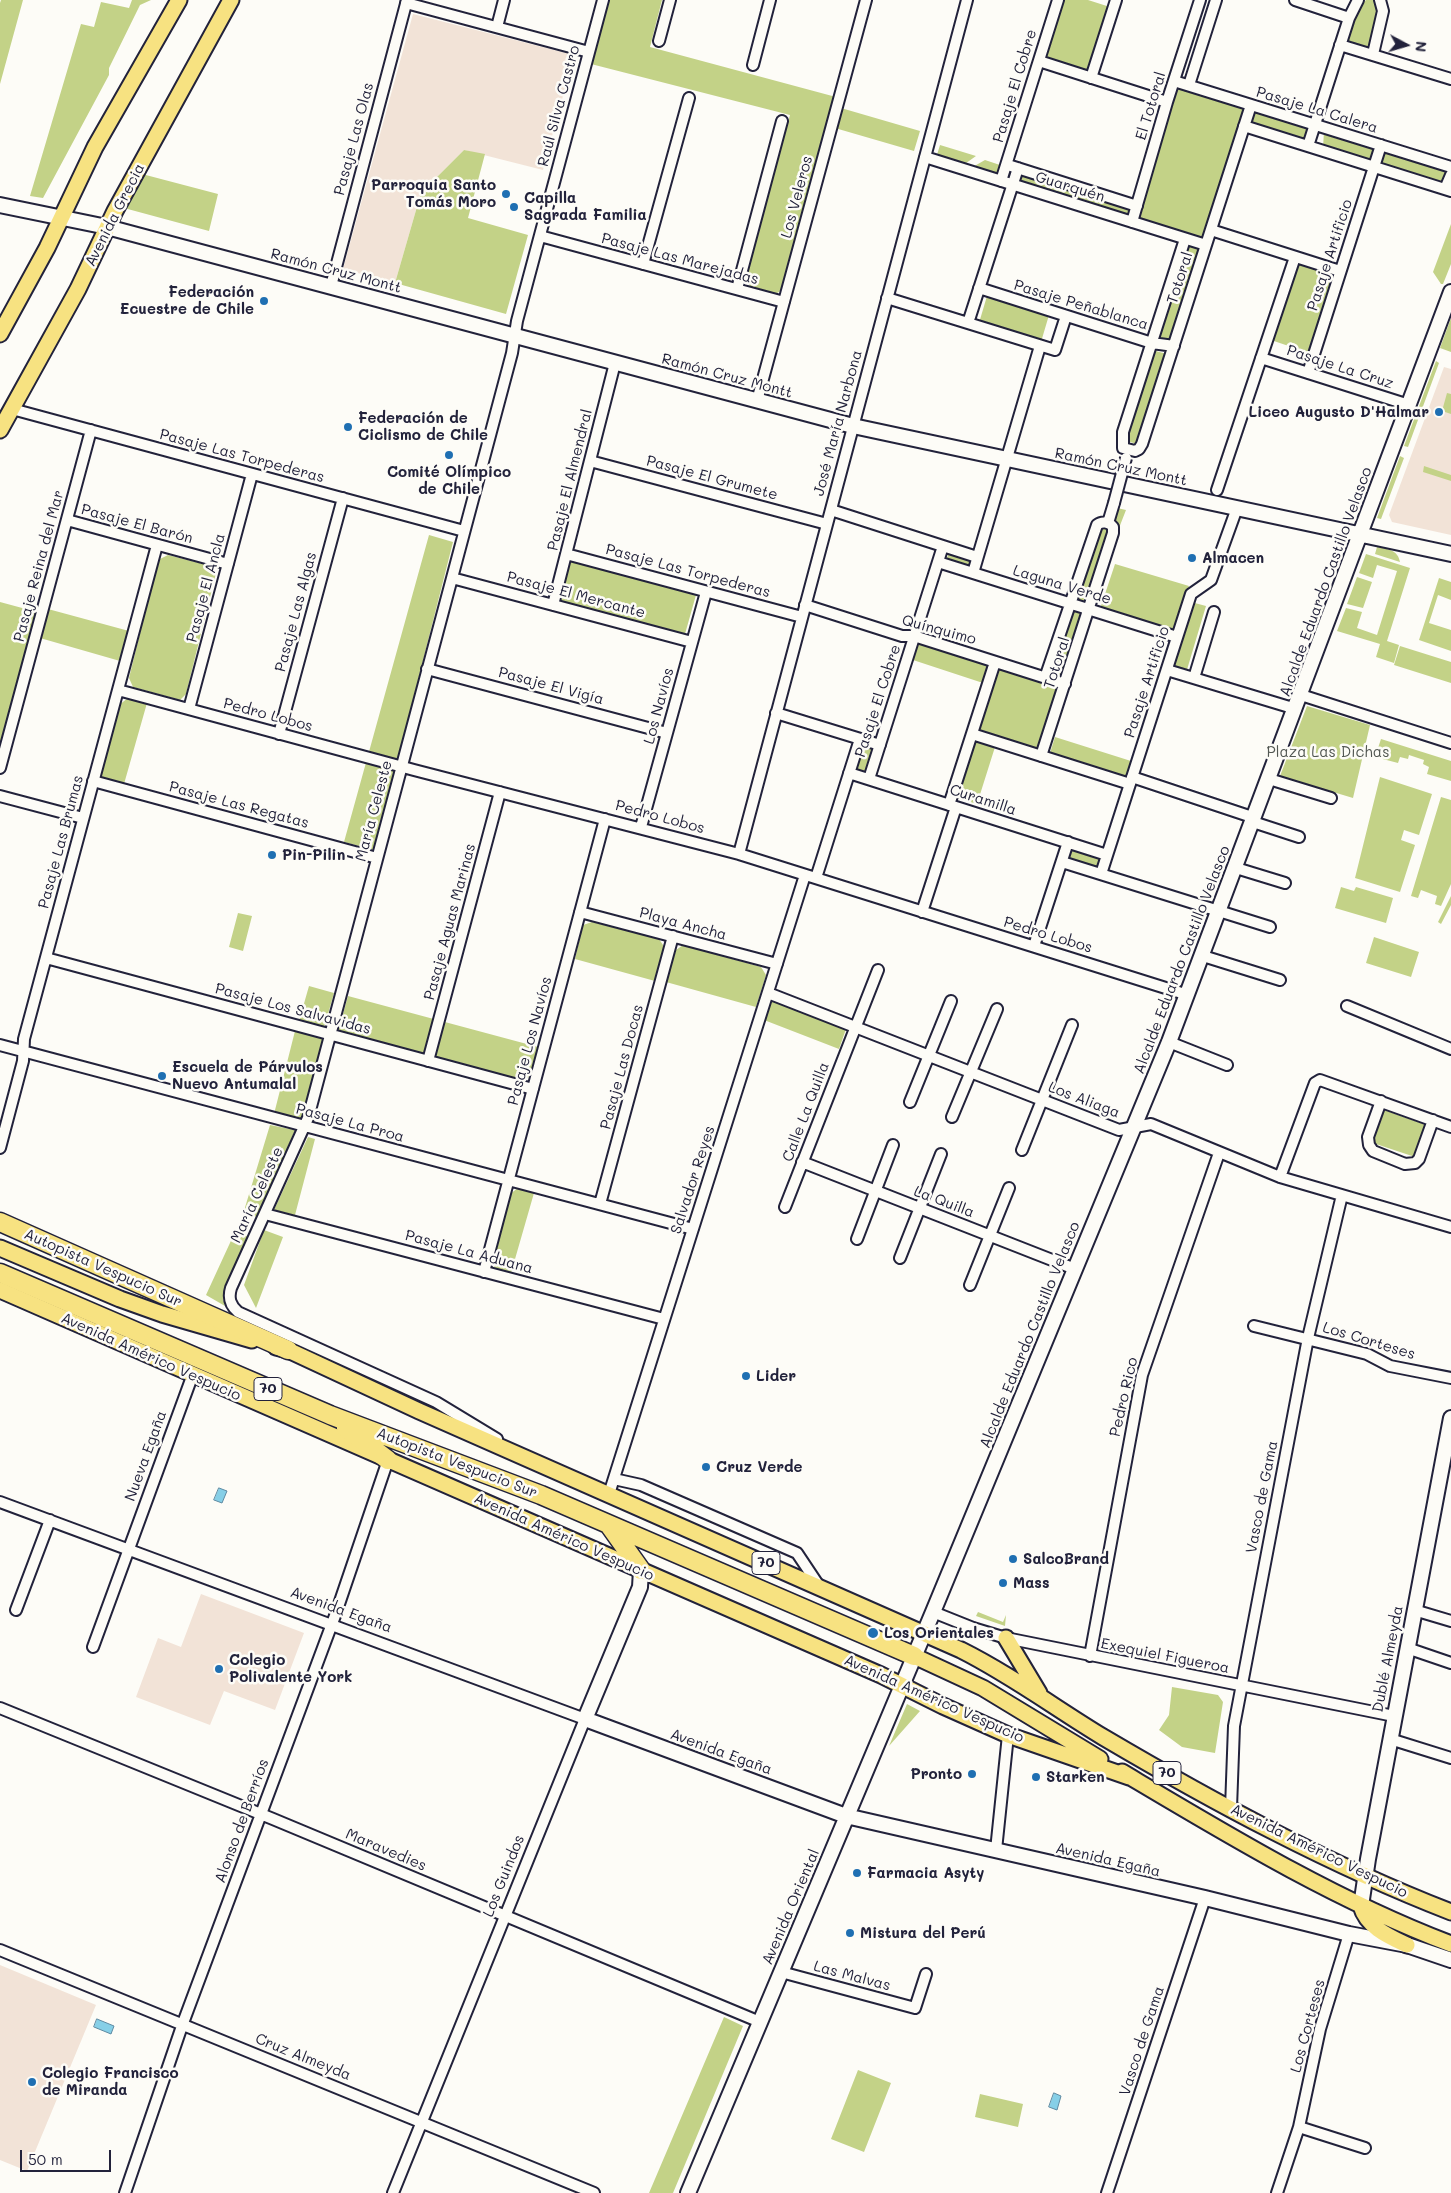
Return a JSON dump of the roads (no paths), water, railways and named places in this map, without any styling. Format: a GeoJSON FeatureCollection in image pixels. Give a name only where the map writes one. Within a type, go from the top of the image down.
{"type":"FeatureCollection","features":[{"type":"Feature","properties":{"kind":"highway","name":"Autopista Vespucio Sur"},"geometry":{"type":"LineString","coordinates":[[0,1222],[288,1350]]}},
{"type":"Feature","properties":{"kind":"highway","name":"Autopista Vespucio Sur"},"geometry":{"type":"LineString","coordinates":[[0,1273],[330,1415],[471,1467],[606,1523],[914,1656]]}},
{"type":"Feature","properties":{"kind":"highway"},"geometry":{"type":"LineString","coordinates":[[330,1415],[388,1460]]}},
{"type":"Feature","properties":{"kind":"highway"},"geometry":{"type":"LineString","coordinates":[[606,1523],[641,1570]]}},
{"type":"Feature","properties":{"kind":"main road"},"geometry":{"type":"LineString","coordinates":[[0,334],[62,217],[95,148],[179,0]]}},
{"type":"Feature","properties":{"kind":"main road","name":"Avenida Grecia"},"geometry":{"type":"LineString","coordinates":[[0,430],[78,289],[107,227],[231,0]]}},
{"type":"Feature","properties":{"kind":"main road","name":"Ramón Cruz Montt"},"geometry":{"type":"LineString","coordinates":[[0,206],[107,227],[853,426],[1451,554]]}},
{"type":"Feature","properties":{"kind":"main road","name":"Alcalde Eduardo Castillo Velasco"},"geometry":{"type":"LineString","coordinates":[[924,1633],[1188,995],[1451,292]]}},
{"type":"Feature","properties":{"kind":"main road","name":"Avenida Américo Vespucio"},"geometry":{"type":"LineString","coordinates":[[0,1248],[154,1311],[288,1350],[523,1457],[924,1633],[977,1658],[1103,1737],[1231,1808],[1365,1876],[1451,1912]]}},
{"type":"Feature","properties":{"kind":"main road","name":"Avenida Américo Vespucio"},"geometry":{"type":"LineString","coordinates":[[0,1290],[641,1570],[901,1685],[943,1706],[1008,1734],[1129,1777]]}},
{"type":"Feature","properties":{"kind":"main road","name":"Dublé Almeyda"},"geometry":{"type":"LineString","coordinates":[[1361,1906],[1414,1610],[1449,1443],[1451,1418]]}},
{"type":"Feature","properties":{"kind":"main road","name":"Los Guindos"},"geometry":{"type":"LineString","coordinates":[[585,1719],[640,1587],[641,1570]]}},
{"type":"Feature","properties":{"kind":"main road","name":"Avenida Oriental"},"geometry":{"type":"LineString","coordinates":[[688,2193],[924,1633]]}},
{"type":"Feature","properties":{"kind":"main road"},"geometry":{"type":"LineString","coordinates":[[1006,1638],[1026,1674],[1044,1700]]}},
{"type":"Feature","properties":{"kind":"main road","name":"Avenida Américo Vespucio"},"geometry":{"type":"LineString","coordinates":[[914,1656],[983,1688],[1129,1777],[1282,1864],[1361,1906],[1451,1944]]}},
{"type":"Feature","properties":{"kind":"main road","name":"Avenida Egaña"},"geometry":{"type":"LineString","coordinates":[[585,1719],[846,1816],[1205,1898],[1349,1934],[1407,1945],[1451,1960]]}},
{"type":"Feature","properties":{"kind":"main road"},"geometry":{"type":"LineString","coordinates":[[1361,1906],[1366,1918],[1375,1927],[1407,1945]]}},
{"type":"Feature","properties":{"kind":"street"},"geometry":{"type":"LineString","coordinates":[[497,28],[504,0]]}},
{"type":"Feature","properties":{"kind":"street","name":"Raúl Silva Castro"},"geometry":{"type":"LineString","coordinates":[[515,335],[603,0]]}},
{"type":"Feature","properties":{"kind":"street"},"geometry":{"type":"LineString","coordinates":[[659,41],[670,0]]}},
{"type":"Feature","properties":{"kind":"street"},"geometry":{"type":"LineString","coordinates":[[753,65],[770,0]]}},
{"type":"Feature","properties":{"kind":"street","name":"Los Veleros"},"geometry":{"type":"LineString","coordinates":[[757,401],[866,0]]}},
{"type":"Feature","properties":{"kind":"street","name":"José María Narbona"},"geometry":{"type":"LineString","coordinates":[[738,854],[967,0]]}},
{"type":"Feature","properties":{"kind":"street","name":"Pasaje El Cobre"},"geometry":{"type":"LineString","coordinates":[[1001,181],[1058,0]]}},
{"type":"Feature","properties":{"kind":"street"},"geometry":{"type":"LineString","coordinates":[[1091,78],[1116,0]]}},
{"type":"Feature","properties":{"kind":"street","name":"El Totoral"},"geometry":{"type":"LineString","coordinates":[[1132,222],[1167,102],[1200,0]]}},
{"type":"Feature","properties":{"kind":"street"},"geometry":{"type":"LineString","coordinates":[[1190,86],[1216,0]]}},
{"type":"Feature","properties":{"kind":"street"},"geometry":{"type":"LineString","coordinates":[[1295,0],[1349,18]]}},
{"type":"Feature","properties":{"kind":"street"},"geometry":{"type":"LineString","coordinates":[[1308,146],[1340,44],[1349,18],[1358,0]]}},
{"type":"Feature","properties":{"kind":"street"},"geometry":{"type":"LineString","coordinates":[[1373,54],[1383,11],[1380,0]]}},
{"type":"Feature","properties":{"kind":"street"},"geometry":{"type":"LineString","coordinates":[[407,2],[589,52]]}},
{"type":"Feature","properties":{"kind":"street","name":"Pasaje Las Olas"},"geometry":{"type":"LineString","coordinates":[[331,286],[407,2]]}},
{"type":"Feature","properties":{"kind":"street"},"geometry":{"type":"LineString","coordinates":[[1340,44],[1451,79]]}},
{"type":"Feature","properties":{"kind":"street"},"geometry":{"type":"LineString","coordinates":[[1038,62],[1167,102]]}},
{"type":"Feature","properties":{"kind":"street","name":"Pasaje La Calera"},"geometry":{"type":"LineString","coordinates":[[1174,81],[1451,168]]}},
{"type":"Feature","properties":{"kind":"street"},"geometry":{"type":"LineString","coordinates":[[643,264],[689,98]]}},
{"type":"Feature","properties":{"kind":"street","name":"Totoral"},"geometry":{"type":"LineString","coordinates":[[1127,455],[1139,449],[1142,444],[1251,105]]}},
{"type":"Feature","properties":{"kind":"street"},"geometry":{"type":"LineString","coordinates":[[737,290],[782,121]]}},
{"type":"Feature","properties":{"kind":"street"},"geometry":{"type":"LineString","coordinates":[[1244,126],[1448,190],[1451,175]]}},
{"type":"Feature","properties":{"kind":"street","name":"Pasaje Artificio"},"geometry":{"type":"LineString","coordinates":[[1308,373],[1381,145]]}},
{"type":"Feature","properties":{"kind":"street","name":"Guarquén"},"geometry":{"type":"LineString","coordinates":[[925,157],[1206,245]]}},
{"type":"Feature","properties":{"kind":"street","name":"Guarquén"},"geometry":{"type":"LineString","coordinates":[[1006,164],[1137,206]]}},
{"type":"Feature","properties":{"kind":"street"},"geometry":{"type":"LineString","coordinates":[[968,323],[1018,168]]}},
{"type":"Feature","properties":{"kind":"street"},"geometry":{"type":"LineString","coordinates":[[1211,230],[1340,271]]}},
{"type":"Feature","properties":{"kind":"street","name":"Pasaje Las Marejadas"},"geometry":{"type":"LineString","coordinates":[[540,236],[784,302]]}},
{"type":"Feature","properties":{"kind":"street","name":"Totoral"},"geometry":{"type":"LineString","coordinates":[[1108,523],[1127,455],[1122,443],[1123,432],[1185,238]]}},
{"type":"Feature","properties":{"kind":"street"},"geometry":{"type":"LineString","coordinates":[[1217,490],[1295,257]]}},
{"type":"Feature","properties":{"kind":"street","name":"Pasaje Peñablanca"},"geometry":{"type":"LineString","coordinates":[[979,288],[1152,343],[1174,346]]}},
{"type":"Feature","properties":{"kind":"street"},"geometry":{"type":"LineString","coordinates":[[887,298],[1055,350],[1066,316]]}},
{"type":"Feature","properties":{"kind":"street","name":"María Celeste"},"geometry":{"type":"LineString","coordinates":[[233,1284],[305,1126],[515,335]]}},
{"type":"Feature","properties":{"kind":"street"},"geometry":{"type":"LineString","coordinates":[[973,573],[1040,346]]}},
{"type":"Feature","properties":{"kind":"street","name":"Pasaje La Cruz"},"geometry":{"type":"LineString","coordinates":[[1261,358],[1409,405]]}},
{"type":"Feature","properties":{"kind":"street","name":"Pasaje El Almendral"},"geometry":{"type":"LineString","coordinates":[[553,605],[615,363]]}},
{"type":"Feature","properties":{"kind":"street","name":"Pasaje Las Torpederas"},"geometry":{"type":"LineString","coordinates":[[12,409],[464,531]]}},
{"type":"Feature","properties":{"kind":"street","name":"Pasaje Reina del Mar"},"geometry":{"type":"LineString","coordinates":[[0,768],[91,430]]}},
{"type":"Feature","properties":{"kind":"street","name":"Pasaje El Grumete"},"geometry":{"type":"LineString","coordinates":[[590,461],[827,524]]}},
{"type":"Feature","properties":{"kind":"street","name":"Pasaje El Ancla"},"geometry":{"type":"LineString","coordinates":[[188,709],[252,474]]}},
{"type":"Feature","properties":{"kind":"street","name":"Pasaje Las Algas"},"geometry":{"type":"LineString","coordinates":[[279,734],[343,498]]}},
{"type":"Feature","properties":{"kind":"street","name":"Pasaje Artificio"},"geometry":{"type":"LineString","coordinates":[[1101,874],[1191,594],[1211,580],[1237,508]]}},
{"type":"Feature","properties":{"kind":"street"},"geometry":{"type":"LineString","coordinates":[[831,510],[978,557]]}},
{"type":"Feature","properties":{"kind":"street","name":"Pasaje El Barón"},"geometry":{"type":"LineString","coordinates":[[67,520],[228,564]]}},
{"type":"Feature","properties":{"kind":"street","name":"Totoral"},"geometry":{"type":"LineString","coordinates":[[1041,756],[1090,610],[1113,533],[1113,527],[1108,523],[1097,525],[1045,678]]}},
{"type":"Feature","properties":{"kind":"street","name":"Pasaje Las Brumas"},"geometry":{"type":"LineString","coordinates":[[0,1148],[24,1061],[24,1039],[157,545]]}},
{"type":"Feature","properties":{"kind":"street","name":"Pasaje El Cobre"},"geometry":{"type":"LineString","coordinates":[[869,779],[943,546]]}},
{"type":"Feature","properties":{"kind":"street","name":"Pasaje Las Torpederas"},"geometry":{"type":"LineString","coordinates":[[566,554],[802,618]]}},
{"type":"Feature","properties":{"kind":"street","name":"Laguna Verde"},"geometry":{"type":"LineString","coordinates":[[938,562],[1177,637]]}},
{"type":"Feature","properties":{"kind":"street","name":"Pasaje El Mercante"},"geometry":{"type":"LineString","coordinates":[[452,578],[692,642]]}},
{"type":"Feature","properties":{"kind":"street","name":"Los Navíos"},"geometry":{"type":"LineString","coordinates":[[641,827],[706,592]]}},
{"type":"Feature","properties":{"kind":"street","name":"Quínquimo"},"geometry":{"type":"LineString","coordinates":[[805,605],[902,636],[914,636],[1065,684]]}},
{"type":"Feature","properties":{"kind":"street"},"geometry":{"type":"LineString","coordinates":[[1194,678],[1214,612]]}},
{"type":"Feature","properties":{"kind":"street"},"geometry":{"type":"LineString","coordinates":[[922,912],[972,734],[995,662]]}},
{"type":"Feature","properties":{"kind":"street","name":"Pasaje El Vigía"},"geometry":{"type":"LineString","coordinates":[[427,669],[667,733]]}},
{"type":"Feature","properties":{"kind":"street"},"geometry":{"type":"LineString","coordinates":[[1166,670],[1296,709]]}},
{"type":"Feature","properties":{"kind":"street","name":"Pedro Lobos"},"geometry":{"type":"LineString","coordinates":[[118,690],[401,767],[641,827],[738,854],[1188,995]]}},
{"type":"Feature","properties":{"kind":"street"},"geometry":{"type":"LineString","coordinates":[[1301,695],[1451,743]]}},
{"type":"Feature","properties":{"kind":"street"},"geometry":{"type":"LineString","coordinates":[[776,713],[880,745]]}},
{"type":"Feature","properties":{"kind":"street"},"geometry":{"type":"LineString","coordinates":[[972,734],[1041,756],[1131,781],[1254,820],[1299,837]]}},
{"type":"Feature","properties":{"kind":"street","name":"Pasaje El Cobre"},"geometry":{"type":"LineString","coordinates":[[816,878],[860,739]]}},
{"type":"Feature","properties":{"kind":"street","name":"Curamilla"},"geometry":{"type":"LineString","coordinates":[[849,773],[1107,855]]}},
{"type":"Feature","properties":{"kind":"street"},"geometry":{"type":"LineString","coordinates":[[1269,779],[1332,798]]}},
{"type":"Feature","properties":{"kind":"street","name":"Pasaje Las Regatas"},"geometry":{"type":"LineString","coordinates":[[93,781],[377,858]]}},
{"type":"Feature","properties":{"kind":"street","name":"Pasaje Aguas Marinas"},"geometry":{"type":"LineString","coordinates":[[428,1061],[500,792]]}},
{"type":"Feature","properties":{"kind":"street"},"geometry":{"type":"LineString","coordinates":[[0,796],[83,818]]}},
{"type":"Feature","properties":{"kind":"street","name":"Pasaje Los Navíos"},"geometry":{"type":"LineString","coordinates":[[484,1272],[605,818]]}},
{"type":"Feature","properties":{"kind":"street"},"geometry":{"type":"LineString","coordinates":[[1034,946],[1068,842]]}},
{"type":"Feature","properties":{"kind":"street"},"geometry":{"type":"LineString","coordinates":[[1062,862],[1270,927]]}},
{"type":"Feature","properties":{"kind":"street"},"geometry":{"type":"LineString","coordinates":[[1236,868],[1285,882]]}},
{"type":"Feature","properties":{"kind":"street","name":"Salvador Reyes"},"geometry":{"type":"LineString","coordinates":[[609,1494],[805,875]]}},
{"type":"Feature","properties":{"kind":"street","name":"Playa Ancha"},"geometry":{"type":"LineString","coordinates":[[580,912],[777,964]]}},
{"type":"Feature","properties":{"kind":"street","name":"Pasaje Las Docas"},"geometry":{"type":"LineString","coordinates":[[600,1204],[673,936]]}},
{"type":"Feature","properties":{"kind":"street"},"geometry":{"type":"LineString","coordinates":[[1203,956],[1280,980]]}},
{"type":"Feature","properties":{"kind":"street","name":"Pasaje Los Salvavidas"},"geometry":{"type":"LineString","coordinates":[[46,958],[533,1089]]}},
{"type":"Feature","properties":{"kind":"street","name":"Calle La Quilla"},"geometry":{"type":"LineString","coordinates":[[785,1207],[878,970]]}},
{"type":"Feature","properties":{"kind":"street","name":"Los Aliaga"},"geometry":{"type":"LineString","coordinates":[[768,993],[1119,1130],[1151,1124],[1280,1177],[1451,1227]]}},
{"type":"Feature","properties":{"kind":"street"},"geometry":{"type":"LineString","coordinates":[[910,1102],[951,1001]]}},
{"type":"Feature","properties":{"kind":"street"},"geometry":{"type":"LineString","coordinates":[[1347,1006],[1451,1049]]}},
{"type":"Feature","properties":{"kind":"street"},"geometry":{"type":"LineString","coordinates":[[952,1117],[997,1009]]}},
{"type":"Feature","properties":{"kind":"street"},"geometry":{"type":"LineString","coordinates":[[1022,1150],[1072,1025]]}},
{"type":"Feature","properties":{"kind":"street"},"geometry":{"type":"LineString","coordinates":[[1169,1042],[1227,1065]]}},
{"type":"Feature","properties":{"kind":"street","name":"Pasaje La Proa"},"geometry":{"type":"LineString","coordinates":[[0,1045],[693,1229]]}},
{"type":"Feature","properties":{"kind":"street"},"geometry":{"type":"LineString","coordinates":[[1280,1177],[1315,1083],[1322,1080],[1451,1127]]}},
{"type":"Feature","properties":{"kind":"street"},"geometry":{"type":"LineString","coordinates":[[1381,1101],[1368,1137],[1369,1145],[1373,1151],[1405,1164],[1414,1163],[1419,1159],[1433,1120]]}},
{"type":"Feature","properties":{"kind":"street"},"geometry":{"type":"LineString","coordinates":[[856,1239],[894,1145]]}},
{"type":"Feature","properties":{"kind":"street","name":"Pedro Rico"},"geometry":{"type":"LineString","coordinates":[[1090,1656],[1142,1375],[1220,1153]]}},
{"type":"Feature","properties":{"kind":"street"},"geometry":{"type":"LineString","coordinates":[[900,1258],[941,1154]]}},
{"type":"Feature","properties":{"kind":"street","name":"La Quilla"},"geometry":{"type":"LineString","coordinates":[[802,1162],[1075,1269]]}},
{"type":"Feature","properties":{"kind":"street"},"geometry":{"type":"LineString","coordinates":[[970,1285],[1009,1188]]}},
{"type":"Feature","properties":{"kind":"street","name":"Vasco de Gama"},"geometry":{"type":"LineString","coordinates":[[1231,1808],[1232,1736],[1308,1338],[1342,1195]]}},
{"type":"Feature","properties":{"kind":"street","name":"Pasaje La Aduana"},"geometry":{"type":"LineString","coordinates":[[265,1214],[664,1319]]}},
{"type":"Feature","properties":{"kind":"street","name":"Avenida Américo Vespucio"},"geometry":{"type":"LineString","coordinates":[[233,1284],[230,1302],[238,1312],[436,1402],[458,1414],[523,1457]]}},
{"type":"Feature","properties":{"kind":"street","name":"Los Corteses"},"geometry":{"type":"LineString","coordinates":[[1254,1326],[1367,1354],[1390,1366],[1451,1378]]}},
{"type":"Feature","properties":{"kind":"street","name":"Nueva Egaña"},"geometry":{"type":"LineString","coordinates":[[94,1647],[128,1548],[193,1374]]}},
{"type":"Feature","properties":{"kind":"street","name":"Alonso de Berríos"},"geometry":{"type":"LineString","coordinates":[[125,2193],[183,2023],[332,1623],[388,1460]]}},
{"type":"Feature","properties":{"kind":"street"},"geometry":{"type":"LineString","coordinates":[[614,1479],[641,1485],[797,1553],[820,1586]]}},
{"type":"Feature","properties":{"kind":"street","name":"Avenida Egaña"},"geometry":{"type":"LineString","coordinates":[[0,1502],[332,1623],[585,1719]]}},
{"type":"Feature","properties":{"kind":"street"},"geometry":{"type":"LineString","coordinates":[[16,1610],[50,1520]]}},
{"type":"Feature","properties":{"kind":"street"},"geometry":{"type":"LineString","coordinates":[[1414,1610],[1451,1621]]}},
{"type":"Feature","properties":{"kind":"street","name":"Exequiel Figueroa"},"geometry":{"type":"LineString","coordinates":[[933,1612],[965,1625],[1006,1638],[1394,1716]]}},
{"type":"Feature","properties":{"kind":"street"},"geometry":{"type":"LineString","coordinates":[[1407,1648],[1451,1663]]}},
{"type":"Feature","properties":{"kind":"street","name":"Maravedies"},"geometry":{"type":"LineString","coordinates":[[0,1708],[261,1814],[760,2022]]}},
{"type":"Feature","properties":{"kind":"street","name":"Los Guindos"},"geometry":{"type":"LineString","coordinates":[[392,2193],[585,1719]]}},
{"type":"Feature","properties":{"kind":"street"},"geometry":{"type":"LineString","coordinates":[[996,1850],[1008,1734]]}},
{"type":"Feature","properties":{"kind":"street"},"geometry":{"type":"LineString","coordinates":[[1390,1739],[1451,1758]]}},
{"type":"Feature","properties":{"kind":"street","name":"Vasco de Gama"},"geometry":{"type":"LineString","coordinates":[[1107,2193],[1205,1898]]}},
{"type":"Feature","properties":{"kind":"street","name":"Los Corteses"},"geometry":{"type":"LineString","coordinates":[[1277,2193],[1299,2127],[1320,2029],[1349,1934]]}},
{"type":"Feature","properties":{"kind":"street","name":"Cruz Almeyda"},"geometry":{"type":"LineString","coordinates":[[0,1950],[183,2023],[594,2193]]}},
{"type":"Feature","properties":{"kind":"street","name":"Las Malvas"},"geometry":{"type":"LineString","coordinates":[[781,1972],[915,2008],[926,1974]]}},
{"type":"Feature","properties":{"kind":"street"},"geometry":{"type":"LineString","coordinates":[[1299,2127],[1364,2148]]}},
{"type":"Feature","properties":{"kind":"water"},"geometry":{"type":"Polygon","coordinates":[[[219,1488],[227,1491],[222,1503],[214,1500],[219,1488]]]}},
{"type":"Feature","properties":{"kind":"water"},"geometry":{"type":"Polygon","coordinates":[[[97,2019],[114,2026],[111,2034],[94,2027],[97,2019]]]}},
{"type":"Feature","properties":{"kind":"water"},"geometry":{"type":"Polygon","coordinates":[[[1054,2093],[1061,2096],[1057,2110],[1049,2107],[1054,2093]]]}},
{"type":"Feature","properties":{"kind":"place","name":"Parroquia Santo Tomás Moro"},"geometry":{"type":"Point","coordinates":[506,194]}},
{"type":"Feature","properties":{"kind":"place","name":"Capilla Sagrada Familia"},"geometry":{"type":"Point","coordinates":[514,207]}},
{"type":"Feature","properties":{"kind":"place","name":"Federación Ecuestre de Chile"},"geometry":{"type":"Point","coordinates":[264,301]}},
{"type":"Feature","properties":{"kind":"place","name":"Liceo Augusto D'Halmar"},"geometry":{"type":"Point","coordinates":[1439,412]}},
{"type":"Feature","properties":{"kind":"place","name":"Federación de Ciclismo de Chile"},"geometry":{"type":"Point","coordinates":[348,427]}},
{"type":"Feature","properties":{"kind":"place","name":"Comité Olímpico de Chile"},"geometry":{"type":"Point","coordinates":[449,455]}},
{"type":"Feature","properties":{"kind":"place","name":"Almacen"},"geometry":{"type":"Point","coordinates":[1192,558]}},
{"type":"Feature","properties":{"kind":"place","name":"Pin-Pilin"},"geometry":{"type":"Point","coordinates":[272,855]}},
{"type":"Feature","properties":{"kind":"place","name":"Escuela de Párvulos Nuevo Antumalal"},"geometry":{"type":"Point","coordinates":[162,1076]}},
{"type":"Feature","properties":{"kind":"place","name":"Lider"},"geometry":{"type":"Point","coordinates":[746,1376]}},
{"type":"Feature","properties":{"kind":"place","name":"Cruz Verde"},"geometry":{"type":"Point","coordinates":[706,1467]}},
{"type":"Feature","properties":{"kind":"place","name":"SalcoBrand"},"geometry":{"type":"Point","coordinates":[1013,1559]}},
{"type":"Feature","properties":{"kind":"place","name":"Mass"},"geometry":{"type":"Point","coordinates":[1003,1583]}},
{"type":"Feature","properties":{"kind":"place","name":"Los Orientales"},"geometry":{"type":"Point","coordinates":[873,1633]}},
{"type":"Feature","properties":{"kind":"place","name":"Colegio Polivalente York"},"geometry":{"type":"Point","coordinates":[219,1669]}},
{"type":"Feature","properties":{"kind":"place","name":"Pronto"},"geometry":{"type":"Point","coordinates":[972,1774]}},
{"type":"Feature","properties":{"kind":"place","name":"Starken"},"geometry":{"type":"Point","coordinates":[1036,1777]}},
{"type":"Feature","properties":{"kind":"place","name":"Farmacia Asyty"},"geometry":{"type":"Point","coordinates":[857,1873]}},
{"type":"Feature","properties":{"kind":"place","name":"Mistura del Perú"},"geometry":{"type":"Point","coordinates":[850,1933]}},
{"type":"Feature","properties":{"kind":"place","name":"Colegio Francisco de Miranda"},"geometry":{"type":"Point","coordinates":[32,2082]}},
{"type":"Feature","properties":{"kind":"park label","name":"Plaza Las Dichas"},"geometry":{"type":"Point","coordinates":[1328,752]}}]}
